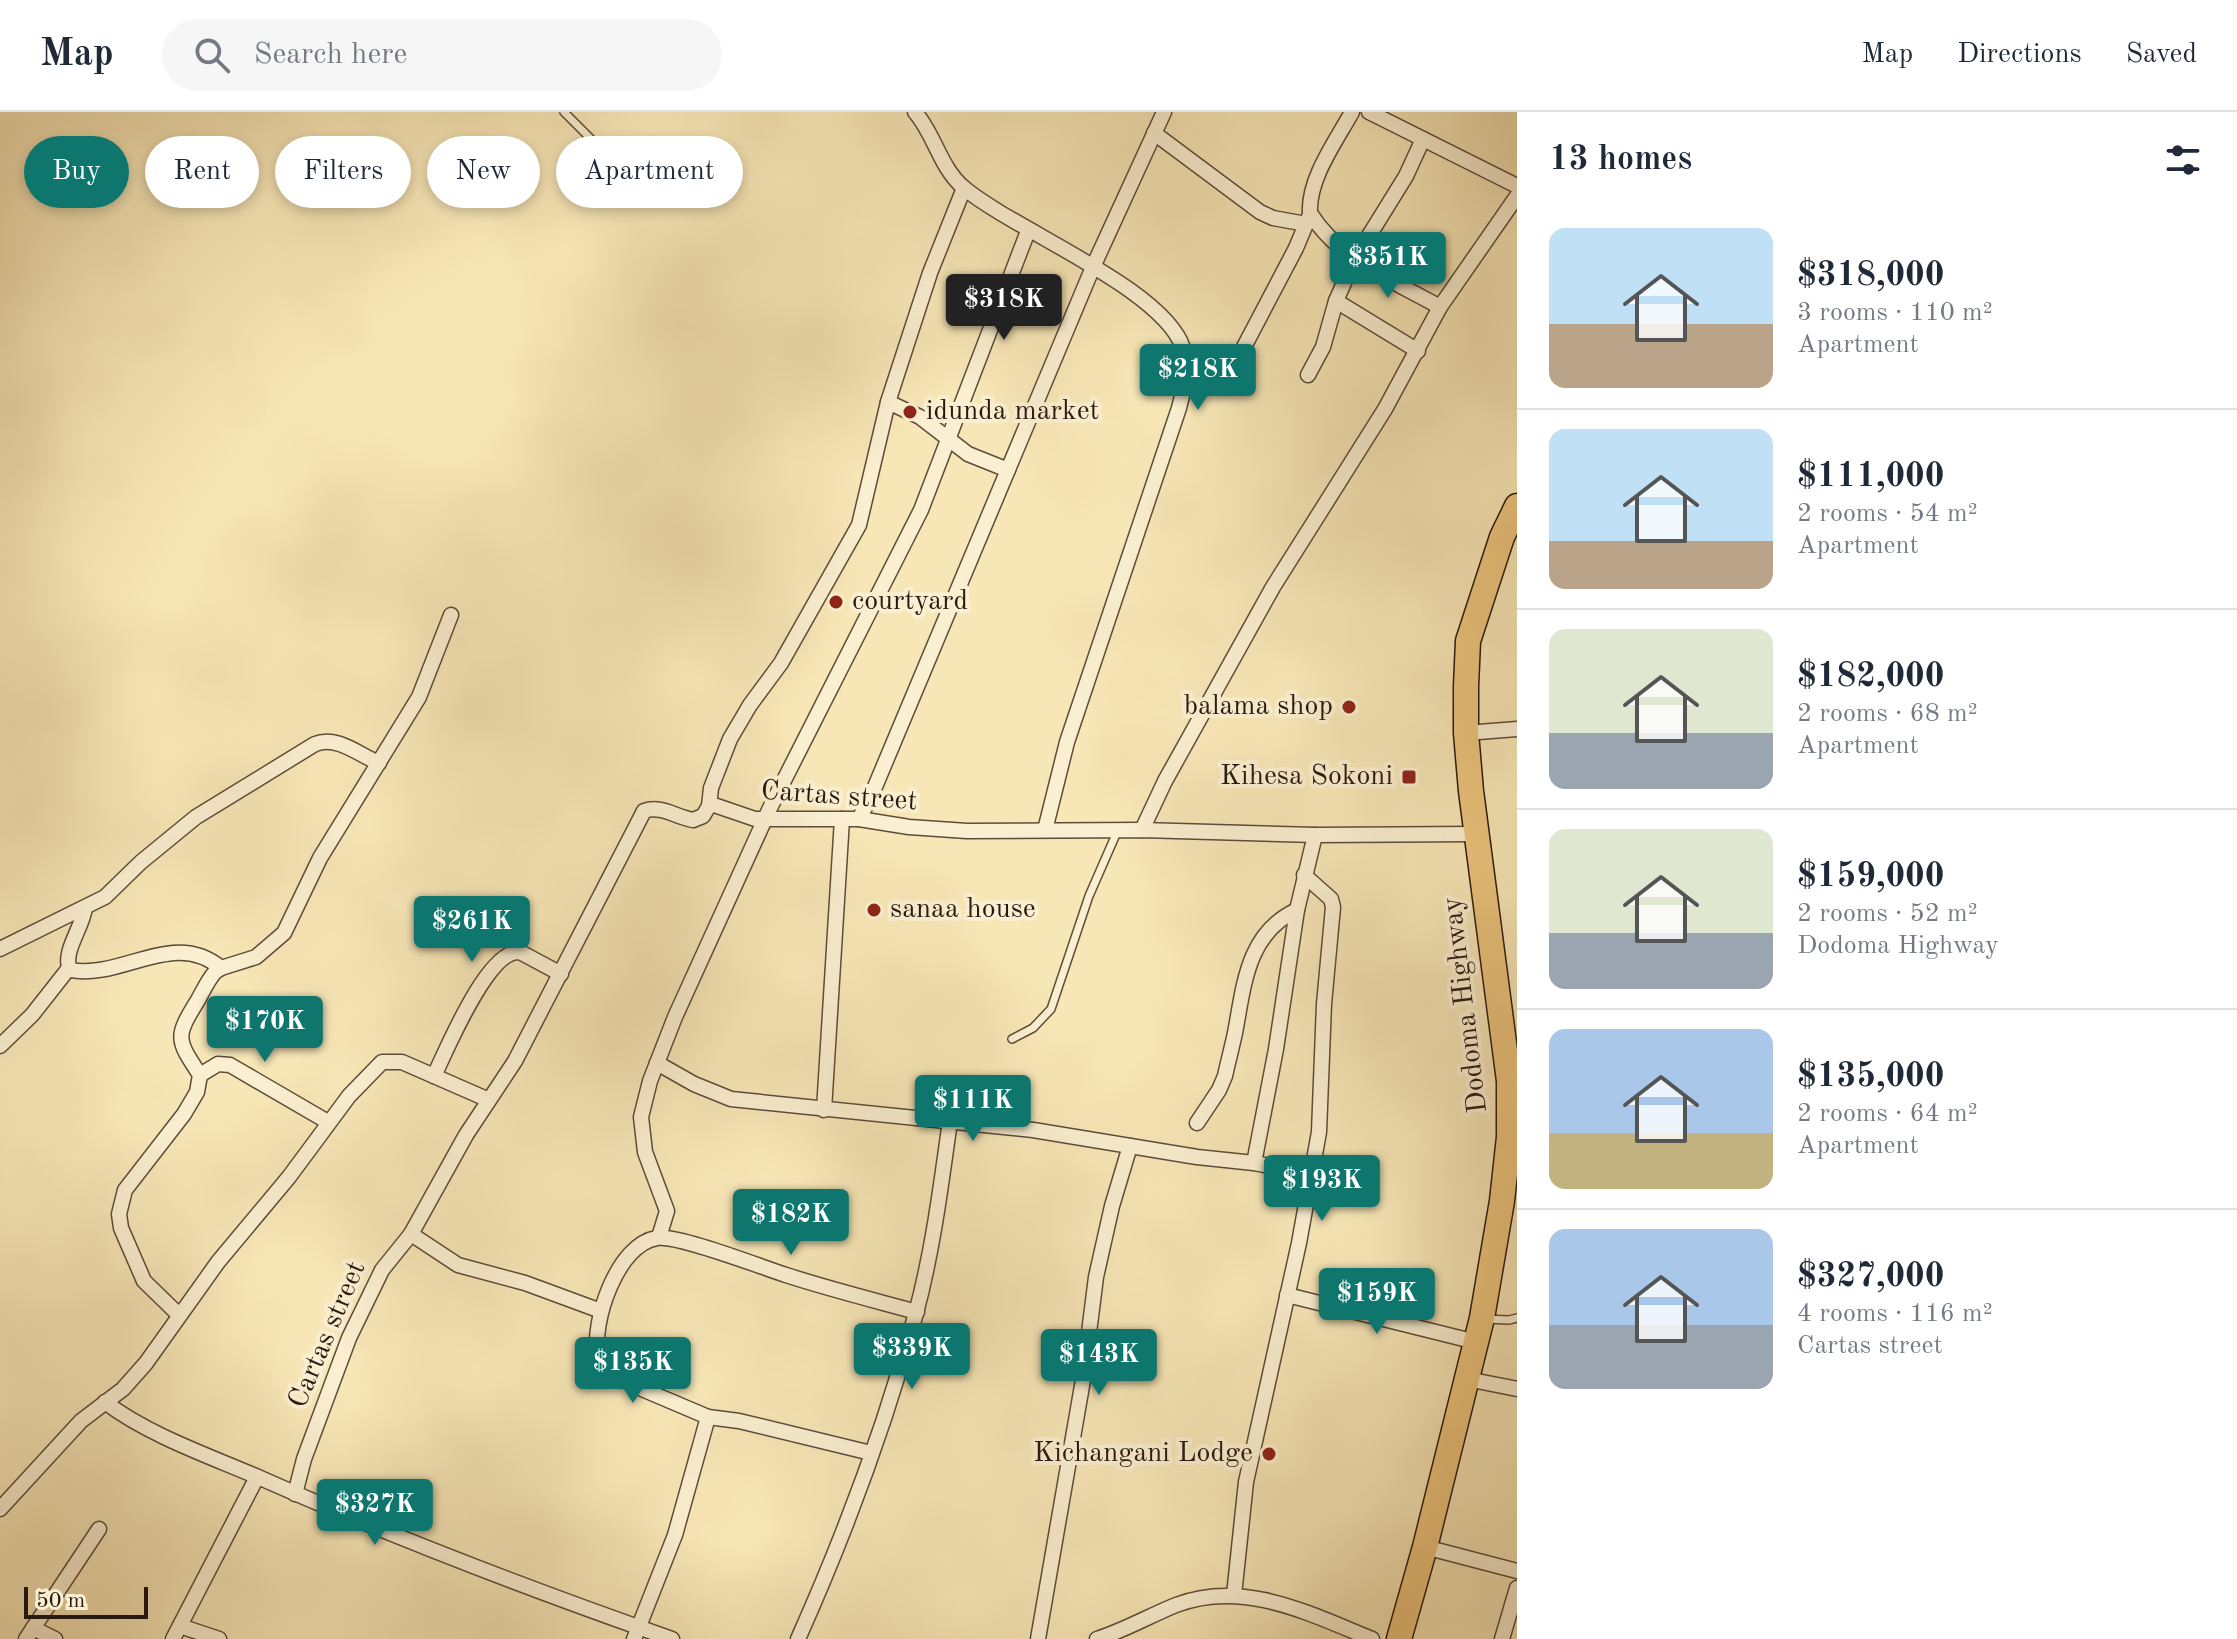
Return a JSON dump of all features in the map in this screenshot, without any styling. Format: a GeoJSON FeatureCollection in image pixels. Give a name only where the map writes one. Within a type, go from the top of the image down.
{"type":"FeatureCollection","features":[{"type":"Feature","properties":{"kind":"highway","name":"Dodoma Highway"},"geometry":{"type":"LineString","coordinates":[[1399,1639],[1479,1330],[1513,1140],[1509,1012],[1476,834],[1466,733],[1468,641],[1497,549],[1517,506]]}},
{"type":"Feature","properties":{"kind":"street"},"geometry":{"type":"LineString","coordinates":[[915,112],[945,165],[964,188],[1158,310],[1182,344],[1186,371],[1179,408],[1067,742],[1045,830]]}},
{"type":"Feature","properties":{"kind":"street"},"geometry":{"type":"LineString","coordinates":[[859,819],[877,783],[1093,267],[1164,112]]}},
{"type":"Feature","properties":{"kind":"street"},"geometry":{"type":"LineString","coordinates":[[1244,347],[1308,218],[1318,179],[1352,112]]}},
{"type":"Feature","properties":{"kind":"street"},"geometry":{"type":"LineString","coordinates":[[1369,112],[1517,186]]}},
{"type":"Feature","properties":{"kind":"street"},"geometry":{"type":"LineString","coordinates":[[1154,133],[1260,212],[1273,218],[1308,218],[1354,260],[1440,307]]}},
{"type":"Feature","properties":{"kind":"street"},"geometry":{"type":"LineString","coordinates":[[1308,375],[1323,347],[1336,301],[1354,260],[1406,176],[1423,139]]}},
{"type":"Feature","properties":{"kind":"street"},"geometry":{"type":"LineString","coordinates":[[709,806],[711,788],[730,739],[781,663],[859,525],[888,402],[930,273],[964,188]]}},
{"type":"Feature","properties":{"kind":"street"},"geometry":{"type":"LineString","coordinates":[[1142,830],[1165,781],[1273,587],[1385,409],[1440,307],[1517,196]]}},
{"type":"Feature","properties":{"kind":"street"},"geometry":{"type":"LineString","coordinates":[[659,1237],[667,1211],[645,1152],[641,1117],[657,1063],[675,1017],[817,712],[906,541],[949,441],[965,390],[1028,231]]}},
{"type":"Feature","properties":{"kind":"street"},"geometry":{"type":"LineString","coordinates":[[1336,301],[1418,351]]}},
{"type":"Feature","properties":{"kind":"street"},"geometry":{"type":"LineString","coordinates":[[888,402],[920,417],[968,454],[1008,470]]}},
{"type":"Feature","properties":{"kind":"street"},"geometry":{"type":"LineString","coordinates":[[179,1315],[144,1281],[121,1228],[119,1214],[125,1190],[184,1114],[197,1092],[200,1075],[184,1051],[181,1029],[211,977],[221,968],[256,957],[284,933],[320,858],[419,697],[451,615]]}},
{"type":"Feature","properties":{"kind":"street"},"geometry":{"type":"LineString","coordinates":[[1466,733],[1517,729]]}},
{"type":"Feature","properties":{"kind":"street"},"geometry":{"type":"LineString","coordinates":[[0,949],[105,897],[141,862],[196,817],[315,744],[335,742],[379,763]]}},
{"type":"Feature","properties":{"kind":"street","name":"Cartas street"},"geometry":{"type":"LineString","coordinates":[[295,1494],[310,1443],[349,1338],[382,1270],[411,1234],[458,1149],[515,1061],[644,811],[663,810],[693,820],[703,816],[709,806],[717,806],[750,818],[859,819],[909,827],[967,831],[1476,834]]}},
{"type":"Feature","properties":{"kind":"street"},"geometry":{"type":"LineString","coordinates":[[824,1110],[842,819]]}},
{"type":"Feature","properties":{"kind":"street"},"geometry":{"type":"LineString","coordinates":[[1254,1163],[1276,1049],[1297,910],[1315,835]]}},
{"type":"Feature","properties":{"kind":"street"},"geometry":{"type":"LineString","coordinates":[[1234,1595],[1246,1482],[1319,1132],[1324,1004],[1333,907],[1331,899],[1304,875]]}},
{"type":"Feature","properties":{"kind":"street"},"geometry":{"type":"LineString","coordinates":[[0,1046],[32,1015],[69,968],[67,958],[82,925],[85,908]]}},
{"type":"Feature","properties":{"kind":"street"},"geometry":{"type":"LineString","coordinates":[[1197,1123],[1225,1076],[1244,977],[1252,956],[1274,924],[1297,910]]}},
{"type":"Feature","properties":{"kind":"street"},"geometry":{"type":"LineString","coordinates":[[69,968],[85,971],[107,968],[147,956],[182,952],[203,955],[221,968]]}},
{"type":"Feature","properties":{"kind":"street"},"geometry":{"type":"LineString","coordinates":[[434,1076],[465,1011],[504,955],[520,952],[561,974]]}},
{"type":"Feature","properties":{"kind":"street"},"geometry":{"type":"LineString","coordinates":[[0,1509],[81,1421],[123,1389],[146,1363],[218,1262],[289,1177],[328,1122],[382,1062],[402,1062],[489,1100]]}},
{"type":"Feature","properties":{"kind":"street"},"geometry":{"type":"LineString","coordinates":[[657,1063],[694,1084],[731,1099],[1033,1130],[1312,1174]]}},
{"type":"Feature","properties":{"kind":"street"},"geometry":{"type":"LineString","coordinates":[[200,1075],[218,1064],[230,1065],[328,1122]]}},
{"type":"Feature","properties":{"kind":"street"},"geometry":{"type":"LineString","coordinates":[[798,1639],[871,1453],[917,1312],[933,1238],[950,1121]]}},
{"type":"Feature","properties":{"kind":"street"},"geometry":{"type":"LineString","coordinates":[[1038,1639],[1083,1380],[1096,1277],[1130,1146]]}},
{"type":"Feature","properties":{"kind":"street"},"geometry":{"type":"LineString","coordinates":[[411,1234],[458,1265],[525,1283],[601,1311]]}},
{"type":"Feature","properties":{"kind":"street"},"geometry":{"type":"LineString","coordinates":[[871,1453],[739,1421],[708,1417],[642,1389],[598,1356],[595,1342],[601,1311],[622,1265],[636,1249],[659,1237],[917,1312]]}},
{"type":"Feature","properties":{"kind":"street"},"geometry":{"type":"LineString","coordinates":[[1287,1295],[1479,1330]]}},
{"type":"Feature","properties":{"kind":"street"},"geometry":{"type":"LineString","coordinates":[[1467,1379],[1517,1389]]}},
{"type":"Feature","properties":{"kind":"street"},"geometry":{"type":"LineString","coordinates":[[105,1402],[134,1420],[295,1494],[636,1633],[672,1639]]}},
{"type":"Feature","properties":{"kind":"street"},"geometry":{"type":"LineString","coordinates":[[636,1633],[675,1535],[708,1417]]}},
{"type":"Feature","properties":{"kind":"street"},"geometry":{"type":"LineString","coordinates":[[219,1639],[176,1633],[257,1477]]}},
{"type":"Feature","properties":{"kind":"street"},"geometry":{"type":"LineString","coordinates":[[55,1639],[30,1634],[99,1529]]}},
{"type":"Feature","properties":{"kind":"street"},"geometry":{"type":"LineString","coordinates":[[1425,1547],[1517,1571]]}},
{"type":"Feature","properties":{"kind":"street"},"geometry":{"type":"LineString","coordinates":[[1502,1639],[1517,1588]]}},
{"type":"Feature","properties":{"kind":"street"},"geometry":{"type":"LineString","coordinates":[[1097,1639],[1197,1598],[1234,1595],[1281,1604],[1372,1639]]}},
{"type":"Feature","properties":{"kind":"lane"},"geometry":{"type":"LineString","coordinates":[[564,112],[588,136]]}},
{"type":"Feature","properties":{"kind":"lane"},"geometry":{"type":"LineString","coordinates":[[1012,1039],[1033,1028],[1051,1009],[1089,896],[1118,830]]}},
{"type":"Feature","properties":{"kind":"lane"},"geometry":{"type":"LineString","coordinates":[[1479,1330],[1517,1318]]}},
{"type":"Feature","properties":{"kind":"place","name":"idunda market"},"geometry":{"type":"Point","coordinates":[910,412]}},
{"type":"Feature","properties":{"kind":"place","name":"courtyard"},"geometry":{"type":"Point","coordinates":[836,602]}},
{"type":"Feature","properties":{"kind":"place","name":"balama shop"},"geometry":{"type":"Point","coordinates":[1349,707]}},
{"type":"Feature","properties":{"kind":"place","name":"Kihesa Sokoni"},"geometry":{"type":"Point","coordinates":[1409,777]}},
{"type":"Feature","properties":{"kind":"place","name":"sanaa house"},"geometry":{"type":"Point","coordinates":[874,910]}},
{"type":"Feature","properties":{"kind":"place","name":"Kichangani Lodge"},"geometry":{"type":"Point","coordinates":[1269,1454]}}]}
